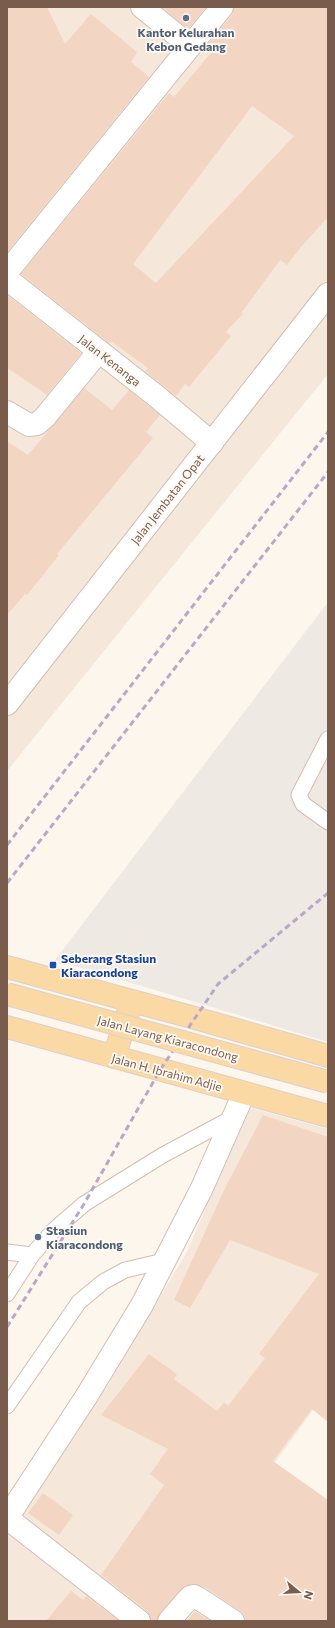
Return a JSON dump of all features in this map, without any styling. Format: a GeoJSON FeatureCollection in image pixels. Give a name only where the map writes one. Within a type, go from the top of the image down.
{"type":"FeatureCollection","features":[{"type":"Feature","properties":{"kind":"main road"},"geometry":{"type":"LineString","coordinates":[[7,967],[132,1000],[328,1056]]}},
{"type":"Feature","properties":{"kind":"main road","name":"Jalan Layang Kiaracondong"},"geometry":{"type":"LineString","coordinates":[[7,994],[328,1082]]}},
{"type":"Feature","properties":{"kind":"main road"},"geometry":{"type":"LineString","coordinates":[[114,1057],[132,1000]]}},
{"type":"Feature","properties":{"kind":"main road","name":"Jalan H. Ibrahim Adjie"},"geometry":{"type":"LineString","coordinates":[[7,1027],[328,1116]]}},
{"type":"Feature","properties":{"kind":"street"},"geometry":{"type":"LineString","coordinates":[[142,7],[190,46]]}},
{"type":"Feature","properties":{"kind":"street"},"geometry":{"type":"LineString","coordinates":[[7,272],[222,7]]}},
{"type":"Feature","properties":{"kind":"street","name":"Jalan Kenanga"},"geometry":{"type":"LineString","coordinates":[[7,279],[99,351],[212,443]]}},
{"type":"Feature","properties":{"kind":"street","name":"Jalan Jembatan Opat"},"geometry":{"type":"LineString","coordinates":[[7,704],[328,294]]}},
{"type":"Feature","properties":{"kind":"street"},"geometry":{"type":"LineString","coordinates":[[7,412],[29,425],[37,424],[45,417],[99,351]]}},
{"type":"Feature","properties":{"kind":"street"},"geometry":{"type":"LineString","coordinates":[[139,1621],[7,1518],[86,1397],[142,1304],[201,1190],[244,1093]]}},
{"type":"Feature","properties":{"kind":"street"},"geometry":{"type":"LineString","coordinates":[[169,1621],[190,1597],[194,1596],[233,1621]]}},
{"type":"Feature","properties":{"kind":"lane"},"geometry":{"type":"LineString","coordinates":[[328,739],[299,795],[303,804],[328,822]]}},
{"type":"Feature","properties":{"kind":"lane"},"geometry":{"type":"LineString","coordinates":[[7,1294],[32,1255],[53,1231],[84,1204],[163,1155],[234,1117]]}},
{"type":"Feature","properties":{"kind":"lane"},"geometry":{"type":"LineString","coordinates":[[7,1252],[32,1255]]}},
{"type":"Feature","properties":{"kind":"lane"},"geometry":{"type":"LineString","coordinates":[[7,1406],[79,1302],[103,1282],[125,1270],[164,1261]]}},
{"type":"Feature","properties":{"kind":"shaded area"},"geometry":{"type":"Polygon","coordinates":[[[7,7],[328,7],[328,374],[7,771],[7,7]]]}},
{"type":"Feature","properties":{"kind":"shaded area"},"geometry":{"type":"Polygon","coordinates":[[[328,602],[328,1042],[55,960],[328,602]]]}},
{"type":"Feature","properties":{"kind":"shaded area"},"geometry":{"type":"Polygon","coordinates":[[[248,1107],[328,1129],[328,1389],[285,1449],[152,1621],[7,1621],[7,1516],[108,1385],[188,1250],[248,1107]]]}},
{"type":"Feature","properties":{"kind":"building"},"geometry":{"type":"Polygon","coordinates":[[[7,7],[47,7],[65,44],[91,14],[137,52],[131,62],[149,77],[7,252],[7,7]]]}},
{"type":"Feature","properties":{"kind":"building","name":"Kantor Kelurahan Kebon Gedang"},"geometry":{"type":"Polygon","coordinates":[[[162,7],[206,7],[188,29],[162,7]]]}},
{"type":"Feature","properties":{"kind":"building"},"geometry":{"type":"Polygon","coordinates":[[[234,7],[328,7],[328,217],[287,265],[280,260],[242,312],[243,314],[226,332],[231,336],[189,387],[185,384],[176,396],[145,371],[148,368],[112,342],[109,343],[21,274],[169,93],[174,97],[214,49],[208,44],[232,15],[234,7]],[[252,106],[133,264],[156,283],[294,136],[252,106]]]}},
{"type":"Feature","properties":{"kind":"building"},"geometry":{"type":"Polygon","coordinates":[[[7,295],[81,353],[47,395],[7,368],[7,295]]]}},
{"type":"Feature","properties":{"kind":"building"},"geometry":{"type":"Polygon","coordinates":[[[84,388],[112,410],[129,390],[160,415],[146,432],[153,438],[57,554],[59,555],[27,595],[25,594],[7,615],[7,441],[28,455],[84,388]]]}},
{"type":"Feature","properties":{"kind":"building"},"geometry":{"type":"Polygon","coordinates":[[[263,1115],[328,1137],[328,1422],[312,1409],[273,1461],[328,1500],[328,1621],[245,1621],[244,1615],[240,1611],[204,1587],[192,1584],[181,1589],[160,1613],[157,1621],[151,1621],[147,1611],[101,1575],[164,1485],[150,1474],[168,1449],[101,1415],[149,1354],[177,1374],[174,1379],[217,1411],[224,1402],[228,1406],[265,1358],[259,1354],[319,1274],[230,1240],[190,1308],[174,1300],[225,1188],[263,1115]]]}},
{"type":"Feature","properties":{"kind":"building"},"geometry":{"type":"Polygon","coordinates":[[[43,1493],[73,1515],[59,1535],[28,1513],[43,1493]]]}},
{"type":"Feature","properties":{"kind":"building"},"geometry":{"type":"Polygon","coordinates":[[[71,1591],[83,1600],[86,1596],[119,1621],[46,1621],[71,1591]]]}},
{"type":"Feature","properties":{"kind":"building"},"geometry":{"type":"Polygon","coordinates":[[[195,1611],[210,1621],[186,1621],[195,1611]]]}},
{"type":"Feature","properties":{"kind":"railway"},"geometry":{"type":"LineString","coordinates":[[7,845],[328,432]]}},
{"type":"Feature","properties":{"kind":"railway"},"geometry":{"type":"LineString","coordinates":[[7,883],[328,472]]}},
{"type":"Feature","properties":{"kind":"railway"},"geometry":{"type":"LineString","coordinates":[[7,1327],[84,1204],[160,1070],[218,984],[328,893]]}},
{"type":"Feature","properties":{"kind":"place","name":"Kantor Kelurahan Kebon Gedang"},"geometry":{"type":"Point","coordinates":[186,18]}},
{"type":"Feature","properties":{"kind":"place","name":"Seberang Stasiun Kiaracondong"},"geometry":{"type":"Point","coordinates":[53,965]}},
{"type":"Feature","properties":{"kind":"place","name":"Stasiun Kiaracondong"},"geometry":{"type":"Point","coordinates":[38,1237]}}]}
